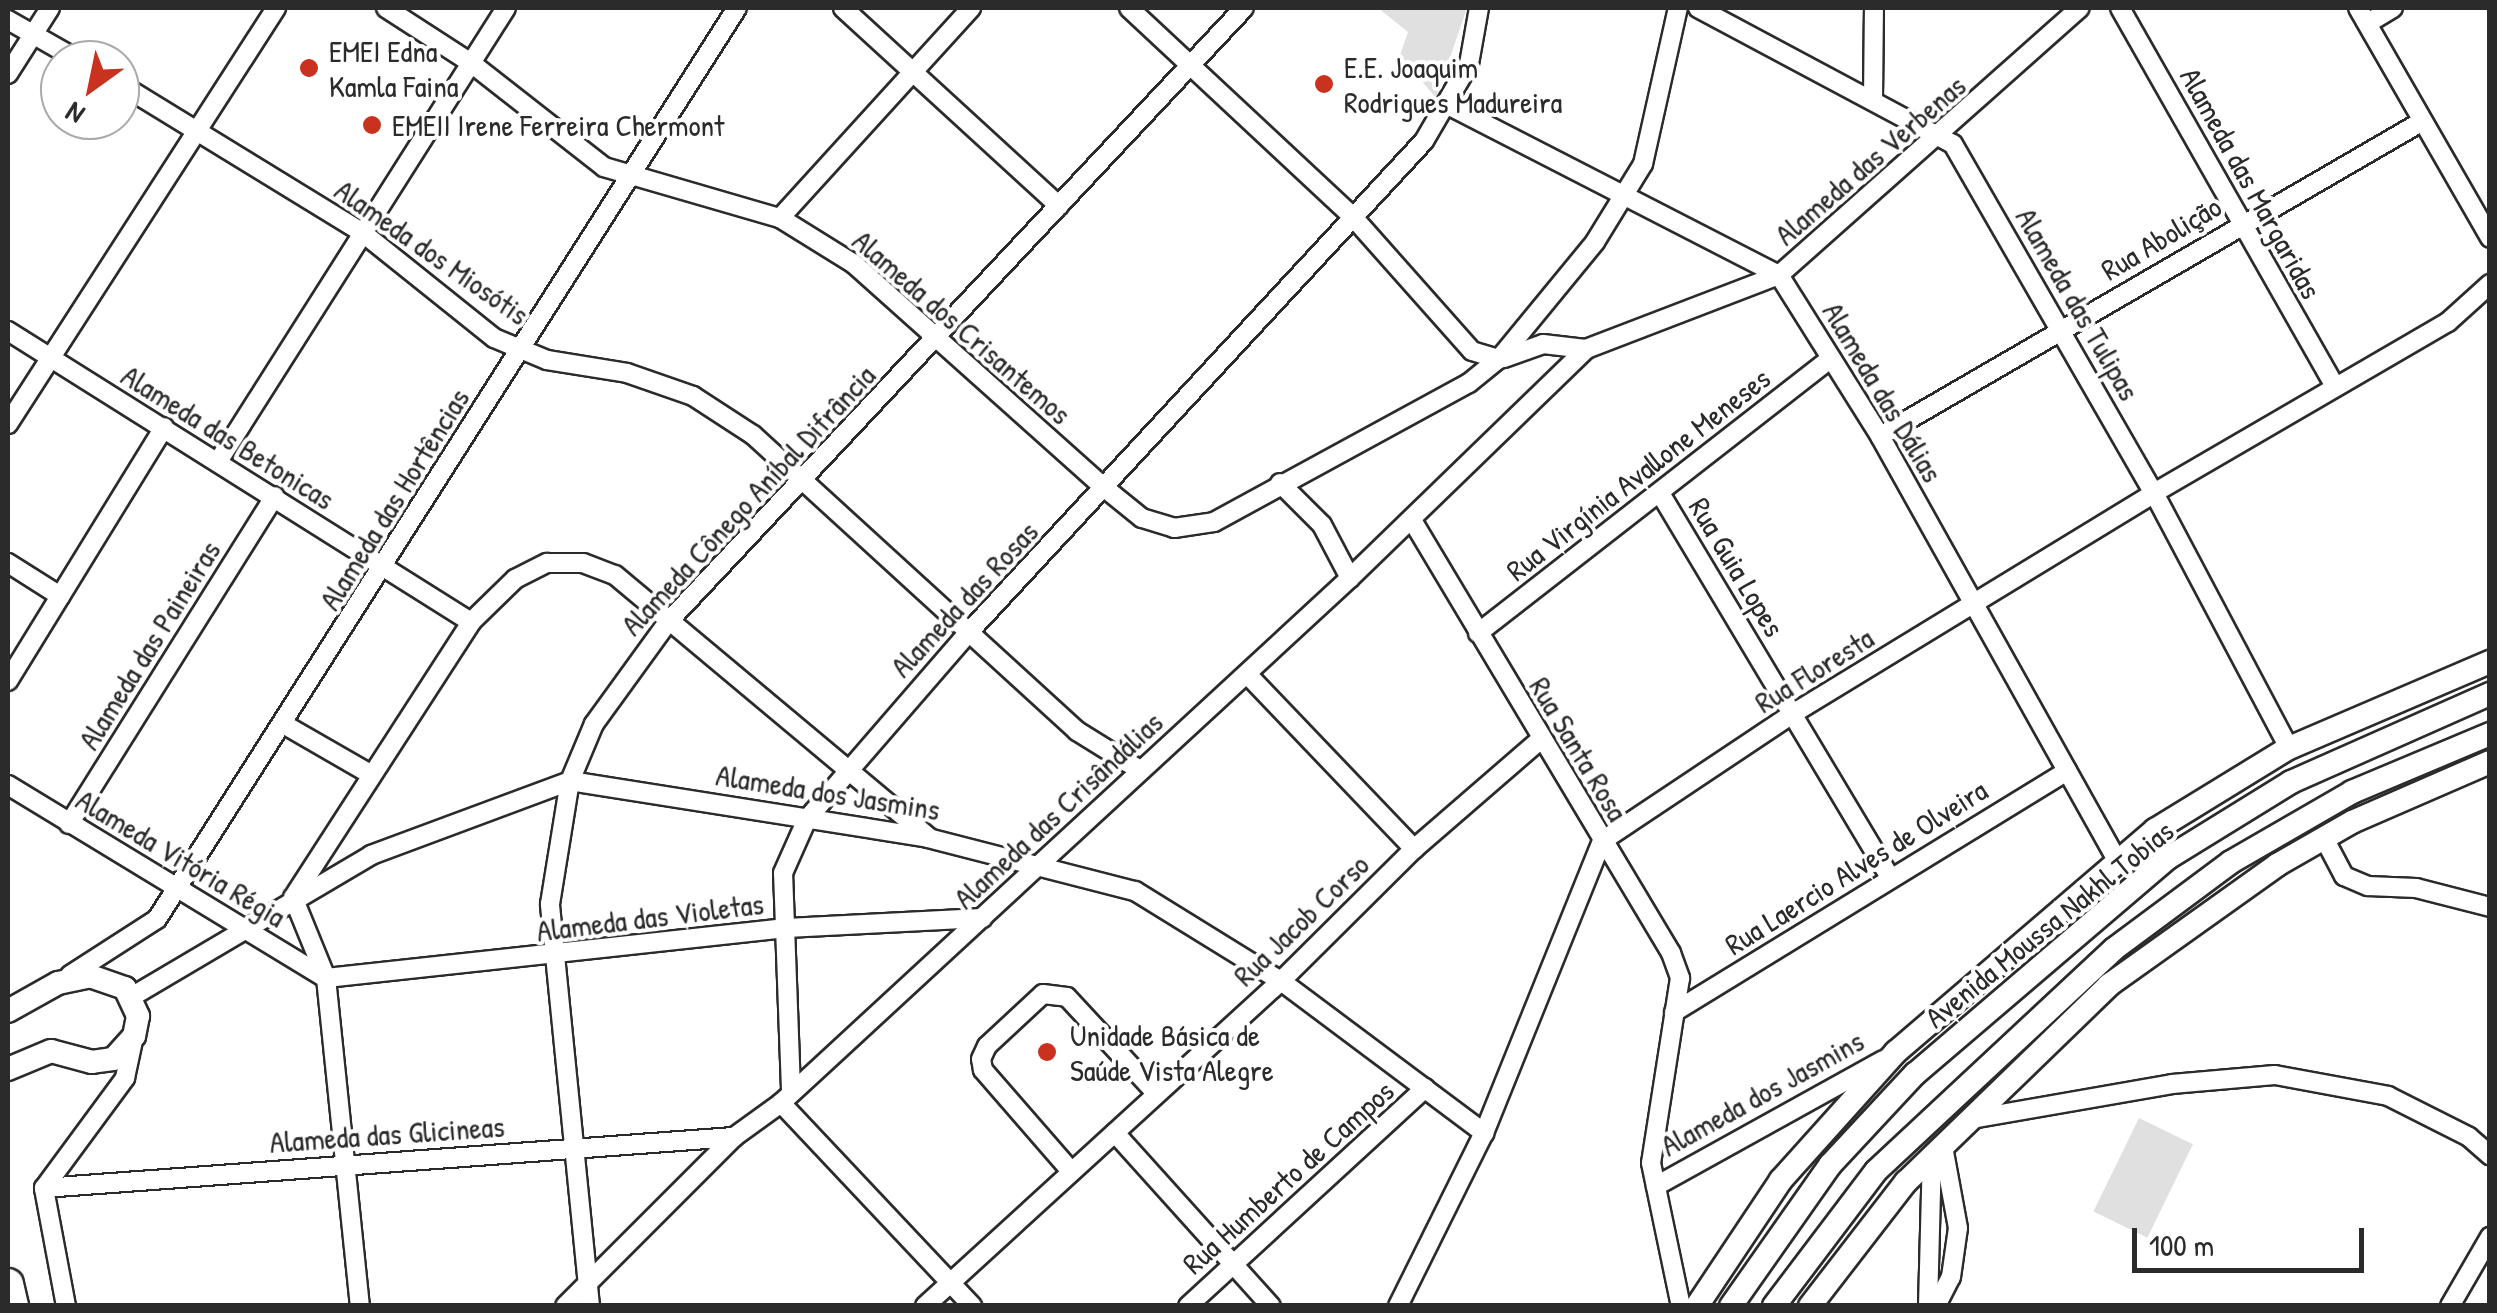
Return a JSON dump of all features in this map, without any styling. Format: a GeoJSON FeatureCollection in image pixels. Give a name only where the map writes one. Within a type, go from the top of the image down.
{"type":"FeatureCollection","features":[{"type":"Feature","properties":{"kind":"highway"},"geometry":{"type":"LineString","coordinates":[[8,1284],[13,1306]]}},
{"type":"Feature","properties":{"kind":"main road"},"geometry":{"type":"LineString","coordinates":[[1696,1306],[1781,1180],[1896,1052],[2118,862],[2187,809],[2289,748],[2490,662]]}},
{"type":"Feature","properties":{"kind":"main road","name":"Avenida Moussa Nakhl Tobias"},"geometry":{"type":"LineString","coordinates":[[1731,1306],[1830,1165],[1940,1051],[2168,858],[2291,782],[2422,720],[2490,694]]}},
{"type":"Feature","properties":{"kind":"main road"},"geometry":{"type":"LineString","coordinates":[[2458,706],[2455,722],[2484,737]]}},
{"type":"Feature","properties":{"kind":"main road"},"geometry":{"type":"LineString","coordinates":[[2321,733],[2422,720],[2427,747],[2410,764]]}},
{"type":"Feature","properties":{"kind":"main road","name":"Avenida Moussa Nakhl Tobias"},"geometry":{"type":"LineString","coordinates":[[1774,1306],[1876,1171],[1942,1104],[2187,892],[2352,792],[2410,764],[2484,737]]}},
{"type":"Feature","properties":{"kind":"main road"},"geometry":{"type":"LineString","coordinates":[[2109,984],[2324,838],[2490,762]]}},
{"type":"Feature","properties":{"kind":"main road"},"geometry":{"type":"LineString","coordinates":[[1810,1306],[1938,1152],[2109,984],[2187,892]]}},
{"type":"Feature","properties":{"kind":"main road"},"geometry":{"type":"LineString","coordinates":[[8,1011],[58,983],[104,978],[133,996],[134,1036],[102,1062],[50,1051],[8,1069]]}},
{"type":"Feature","properties":{"kind":"main road"},"geometry":{"type":"LineString","coordinates":[[1781,1180],[1830,1165]]}},
{"type":"Feature","properties":{"kind":"street"},"geometry":{"type":"LineString","coordinates":[[8,74],[50,8]]}},
{"type":"Feature","properties":{"kind":"street"},"geometry":{"type":"LineString","coordinates":[[8,424],[276,8]]}},
{"type":"Feature","properties":{"kind":"street","name":"Alameda dos Crisantemos"},"geometry":{"type":"LineString","coordinates":[[386,8],[471,63],[604,167],[780,218],[854,264],[1142,518],[1174,528],[1214,522],[1469,383],[1500,359]]}},
{"type":"Feature","properties":{"kind":"street"},"geometry":{"type":"LineString","coordinates":[[219,460],[506,8]]}},
{"type":"Feature","properties":{"kind":"street","name":"Alameda das Hortências"},"geometry":{"type":"LineString","coordinates":[[58,983],[144,930],[176,890],[286,725],[382,566],[737,8]]}},
{"type":"Feature","properties":{"kind":"street"},"geometry":{"type":"LineString","coordinates":[[844,8],[1059,206]]}},
{"type":"Feature","properties":{"kind":"street"},"geometry":{"type":"LineString","coordinates":[[780,218],[971,8]]}},
{"type":"Feature","properties":{"kind":"street"},"geometry":{"type":"LineString","coordinates":[[1129,8],[1353,216],[1472,351],[1500,359],[1555,297],[1627,195],[1643,164],[1678,8]]}},
{"type":"Feature","properties":{"kind":"street","name":"Alameda Cônego Aníbal Difrância"},"geometry":{"type":"LineString","coordinates":[[590,1296],[576,1148],[551,958],[554,851],[570,781],[594,724],[666,624],[1059,206],[1188,62],[1244,8]]}},
{"type":"Feature","properties":{"kind":"street","name":"Alameda das Rosas"},"geometry":{"type":"LineString","coordinates":[[786,1097],[786,928],[782,873],[808,819],[844,771],[969,632],[1106,490],[1450,106],[1469,64],[1479,8]]}},
{"type":"Feature","properties":{"kind":"street","name":"Alameda das Tulipas"},"geometry":{"type":"LineString","coordinates":[[1698,8],[1953,144],[2154,493],[2289,748]]}},
{"type":"Feature","properties":{"kind":"street"},"geometry":{"type":"LineString","coordinates":[[1872,99],[1874,8]]}},
{"type":"Feature","properties":{"kind":"street","name":"Alameda das Verbenas"},"geometry":{"type":"LineString","coordinates":[[1500,359],[1544,344],[1586,348],[1779,276],[1941,136],[2080,8]]}},
{"type":"Feature","properties":{"kind":"street","name":"Alameda das Margaridas"},"geometry":{"type":"LineString","coordinates":[[2120,8],[2335,386]]}},
{"type":"Feature","properties":{"kind":"street"},"geometry":{"type":"LineString","coordinates":[[2393,8],[2363,15],[2490,238]]}},
{"type":"Feature","properties":{"kind":"street"},"geometry":{"type":"LineString","coordinates":[[8,20],[42,40]]}},
{"type":"Feature","properties":{"kind":"street","name":"Alameda dos Miosótis"},"geometry":{"type":"LineString","coordinates":[[140,95],[201,129],[363,233],[494,338],[693,396],[753,435],[1078,731],[1140,770]]}},
{"type":"Feature","properties":{"kind":"street","name":"Alameda das Dálias"},"geometry":{"type":"LineString","coordinates":[[1450,106],[1779,276],[1880,436],[2118,862]]}},
{"type":"Feature","properties":{"kind":"street","name":"Rua Abolição"},"geometry":{"type":"LineString","coordinates":[[1880,436],[2240,222],[2421,122]]}},
{"type":"Feature","properties":{"kind":"street","name":"Rua Floresta"},"geometry":{"type":"LineString","coordinates":[[1602,841],[1794,714],[2154,493],[2448,322],[2490,284]]}},
{"type":"Feature","properties":{"kind":"street","name":"Alameda das Betonicas"},"geometry":{"type":"LineString","coordinates":[[8,331],[219,460],[471,622]]}},
{"type":"Feature","properties":{"kind":"street","name":"Alameda das Crisândálias"},"geometry":{"type":"LineString","coordinates":[[565,1306],[590,1296],[734,1137],[786,1097],[1350,578],[1586,348]]}},
{"type":"Feature","properties":{"kind":"street","name":"Rua Virgínia Avallone Meneses"},"geometry":{"type":"LineString","coordinates":[[1478,633],[1831,358]]}},
{"type":"Feature","properties":{"kind":"street"},"geometry":{"type":"LineString","coordinates":[[8,681],[164,428]]}},
{"type":"Feature","properties":{"kind":"street"},"geometry":{"type":"LineString","coordinates":[[1280,483],[1322,525],[1350,578]]}},
{"type":"Feature","properties":{"kind":"street","name":"Rua Guia Lopes"},"geometry":{"type":"LineString","coordinates":[[1660,493],[1889,876]]}},
{"type":"Feature","properties":{"kind":"street","name":"Alameda das Paineiras"},"geometry":{"type":"LineString","coordinates":[[70,824],[275,496]]}},
{"type":"Feature","properties":{"kind":"street","name":"Rua Santa Rosa"},"geometry":{"type":"LineString","coordinates":[[1412,520],[1671,953],[1680,978],[1651,1163],[1681,1306]]}},
{"type":"Feature","properties":{"kind":"street"},"geometry":{"type":"LineString","coordinates":[[8,563],[60,596]]}},
{"type":"Feature","properties":{"kind":"street"},"geometry":{"type":"LineString","coordinates":[[360,1306],[350,1164],[326,978],[294,897],[471,622],[515,580],[546,563],[582,563],[615,575],[666,624],[928,838]]}},
{"type":"Feature","properties":{"kind":"street"},"geometry":{"type":"LineString","coordinates":[[1246,674],[1414,849]]}},
{"type":"Feature","properties":{"kind":"street"},"geometry":{"type":"LineString","coordinates":[[286,725],[372,776]]}},
{"type":"Feature","properties":{"kind":"street","name":"Rua Jacob Corso"},"geometry":{"type":"LineString","coordinates":[[925,1306],[1154,1092],[1281,982],[1414,849],[1541,740]]}},
{"type":"Feature","properties":{"kind":"street","name":"Rua Laercio Alves de Olveira"},"geometry":{"type":"LineString","coordinates":[[1674,1012],[1889,876],[2068,771]]}},
{"type":"Feature","properties":{"kind":"street","name":"Alameda dos Jasmins"},"geometry":{"type":"LineString","coordinates":[[133,996],[241,927],[370,855],[570,781],[884,835],[928,838],[1135,891],[1281,982],[1484,1132]]}},
{"type":"Feature","properties":{"kind":"street","name":"Alameda Vitória Régia"},"geometry":{"type":"LineString","coordinates":[[8,786],[326,978]]}},
{"type":"Feature","properties":{"kind":"street"},"geometry":{"type":"LineString","coordinates":[[884,835],[893,812]]}},
{"type":"Feature","properties":{"kind":"street"},"geometry":{"type":"LineString","coordinates":[[341,821],[346,852],[370,855]]}},
{"type":"Feature","properties":{"kind":"street"},"geometry":{"type":"LineString","coordinates":[[2324,838],[2344,876],[2368,886],[2416,888],[2490,906]]}},
{"type":"Feature","properties":{"kind":"street"},"geometry":{"type":"LineString","coordinates":[[1398,1306],[1484,1132],[1602,841]]}},
{"type":"Feature","properties":{"kind":"street","name":"Alameda das Violetas"},"geometry":{"type":"LineString","coordinates":[[326,978],[551,958],[786,928],[982,918]]}},
{"type":"Feature","properties":{"kind":"street"},"geometry":{"type":"LineString","coordinates":[[1070,1170],[983,1070],[981,1059],[986,1046],[1043,994],[1067,997],[1154,1092]]}},
{"type":"Feature","properties":{"kind":"street"},"geometry":{"type":"LineString","coordinates":[[66,1306],[44,1188],[59,1160],[115,1095],[132,1060],[134,1036]]}},
{"type":"Feature","properties":{"kind":"street","name":"Alameda dos Jasmins"},"geometry":{"type":"LineString","coordinates":[[1656,1186],[1896,1052]]}},
{"type":"Feature","properties":{"kind":"street"},"geometry":{"type":"LineString","coordinates":[[1971,1119],[2172,1084],[2274,1075],[2388,1096],[2470,1137],[2490,1156]]}},
{"type":"Feature","properties":{"kind":"street","name":"Rua Humberto de Campos"},"geometry":{"type":"LineString","coordinates":[[1188,1306],[1425,1088]]}},
{"type":"Feature","properties":{"kind":"street"},"geometry":{"type":"LineString","coordinates":[[786,1097],[972,1306]]}},
{"type":"Feature","properties":{"kind":"street"},"geometry":{"type":"LineString","coordinates":[[1114,1132],[1271,1306]]}},
{"type":"Feature","properties":{"kind":"street","name":"Alameda das Glicineas"},"geometry":{"type":"LineString","coordinates":[[44,1188],[734,1137]]}},
{"type":"Feature","properties":{"kind":"street"},"geometry":{"type":"LineString","coordinates":[[1928,1306],[1938,1152]]}},
{"type":"Feature","properties":{"kind":"street"},"geometry":{"type":"LineString","coordinates":[[1936,1306],[1951,1277],[1958,1228],[1938,1152]]}},
{"type":"Feature","properties":{"kind":"street"},"geometry":{"type":"LineString","coordinates":[[2450,1306],[2490,1237]]}},
{"type":"Feature","properties":{"kind":"shaded area"},"geometry":{"type":"Polygon","coordinates":[[[1378,8],[1467,8],[1436,98],[1400,55],[1408,32],[1378,8]]]}},
{"type":"Feature","properties":{"kind":"shaded area"},"geometry":{"type":"Polygon","coordinates":[[[2139,1118],[2193,1144],[2147,1238],[2093,1211],[2139,1118]]]}},
{"type":"Feature","properties":{"kind":"place","name":"EMEI Edna Kamla Faina"},"geometry":{"type":"Point","coordinates":[309,68]}},
{"type":"Feature","properties":{"kind":"place","name":"E.E. Joaquim Rodrigues Madureira"},"geometry":{"type":"Point","coordinates":[1324,84]}},
{"type":"Feature","properties":{"kind":"place","name":"EMEII Irene Ferreira Chermont"},"geometry":{"type":"Point","coordinates":[372,125]}},
{"type":"Feature","properties":{"kind":"place","name":"Unidade Básica de Saúde Vista Alegre"},"geometry":{"type":"Point","coordinates":[1047,1052]}}]}
